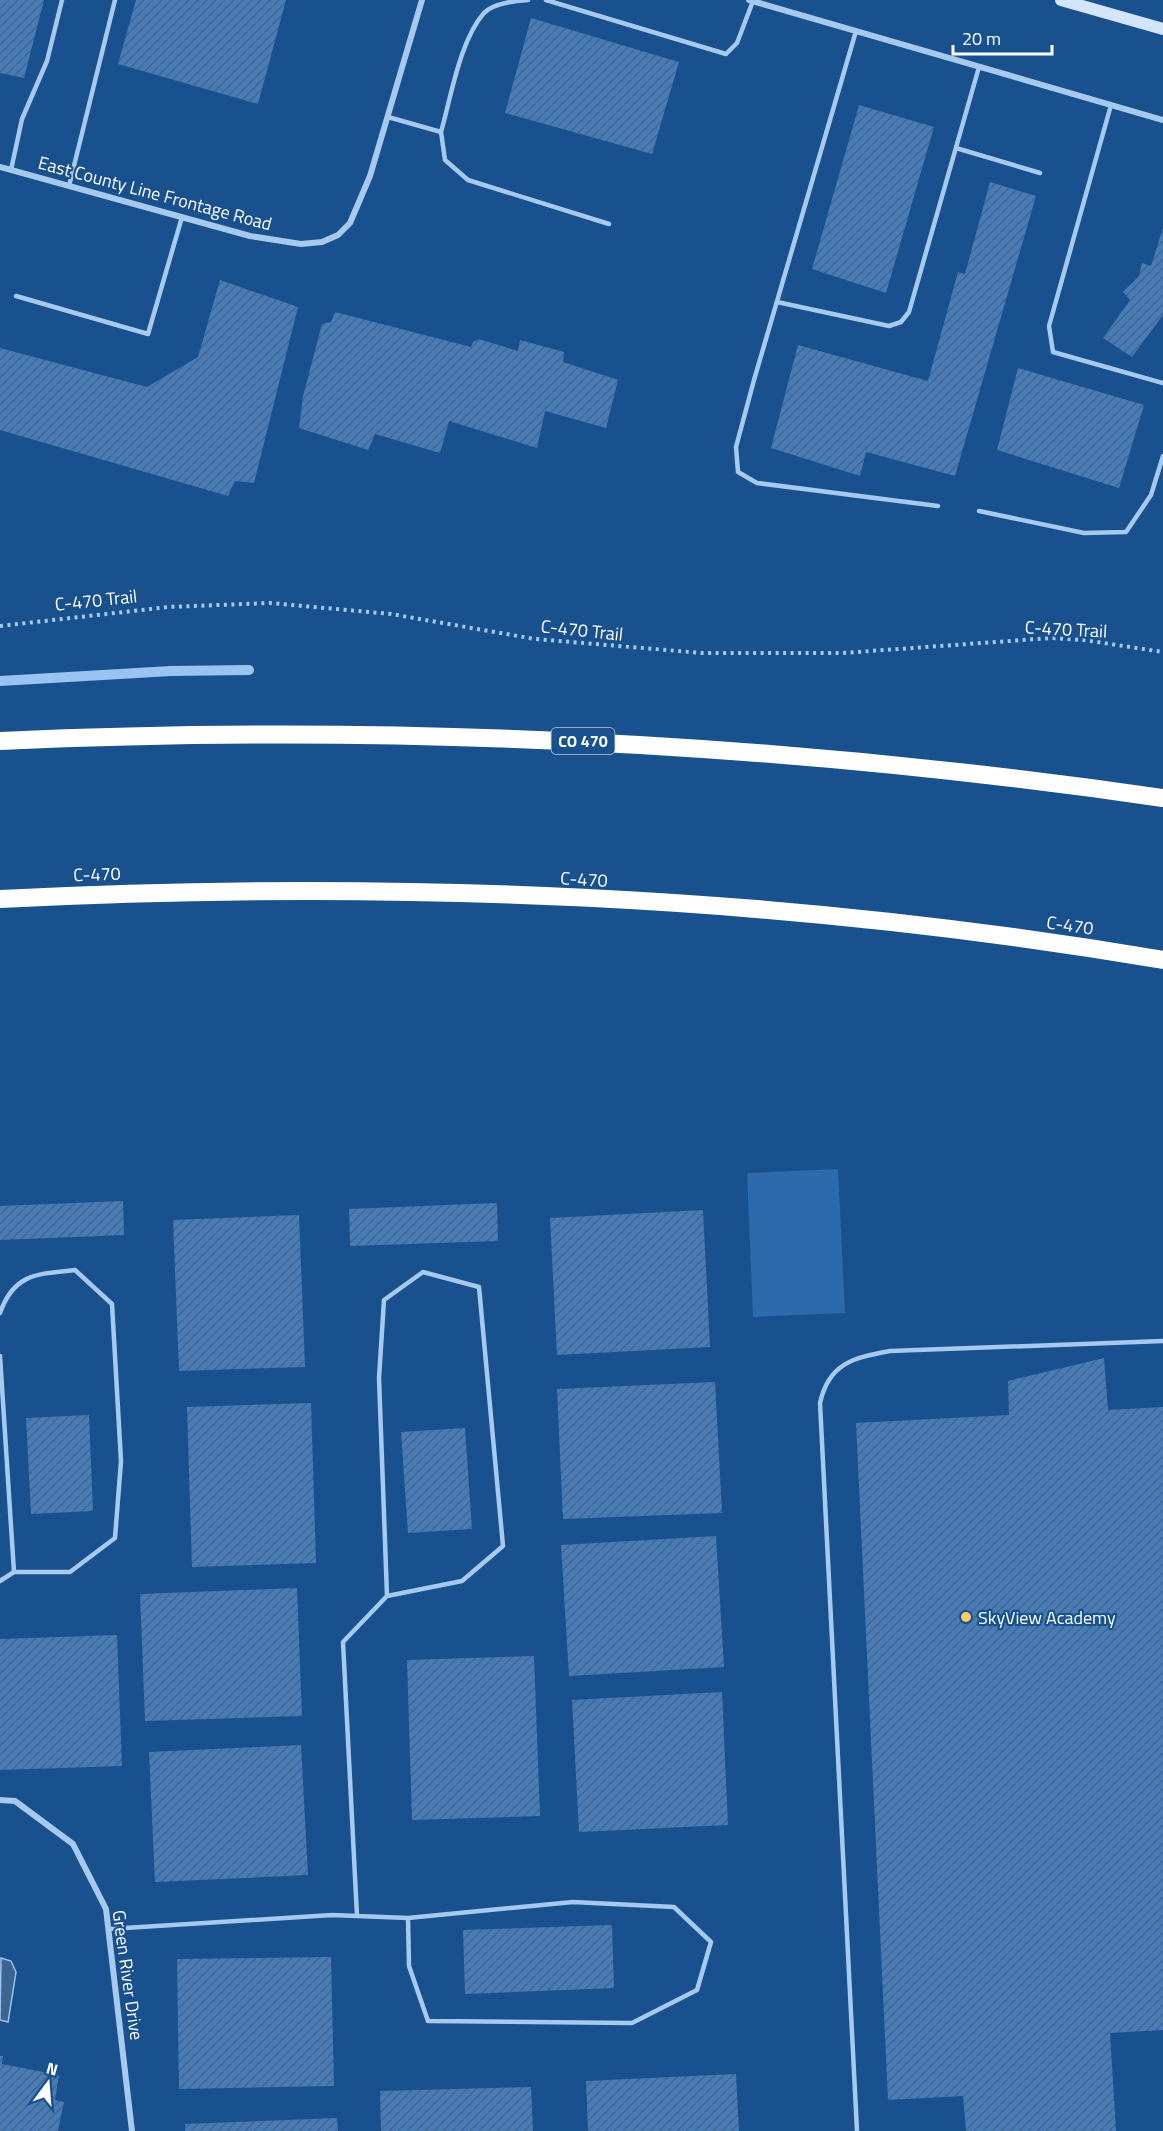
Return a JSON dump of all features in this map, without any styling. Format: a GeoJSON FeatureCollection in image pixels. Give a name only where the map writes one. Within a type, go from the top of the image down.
{"type":"FeatureCollection","features":[{"type":"Feature","properties":{"kind":"highway","name":"CO 470"},"geometry":{"type":"LineString","coordinates":[[0,741],[307,734],[563,740],[883,762],[1163,798]]}},
{"type":"Feature","properties":{"kind":"highway","name":"C-470"},"geometry":{"type":"LineString","coordinates":[[0,900],[294,892],[586,900],[791,914],[911,926],[1163,960]]}},
{"type":"Feature","properties":{"kind":"main road"},"geometry":{"type":"LineString","coordinates":[[1061,0],[1163,29]]}},
{"type":"Feature","properties":{"kind":"street","name":"East County Line Frontage Road"},"geometry":{"type":"LineString","coordinates":[[0,167],[250,236],[301,244],[322,242],[338,235],[350,223],[370,176],[422,0]]}},
{"type":"Feature","properties":{"kind":"street"},"geometry":{"type":"LineString","coordinates":[[751,0],[1163,120]]}},
{"type":"Feature","properties":{"kind":"street","name":"Green River Drive"},"geometry":{"type":"LineString","coordinates":[[0,1800],[15,1801],[73,1844],[106,1910],[132,2131]]}},
{"type":"Feature","properties":{"kind":"lane"},"geometry":{"type":"LineString","coordinates":[[11,170],[22,119],[47,61],[62,0]]}},
{"type":"Feature","properties":{"kind":"lane"},"geometry":{"type":"LineString","coordinates":[[69,186],[115,0]]}},
{"type":"Feature","properties":{"kind":"lane"},"geometry":{"type":"LineString","coordinates":[[528,0],[510,1],[485,12],[469,38],[441,132],[445,160],[468,180],[609,224]]}},
{"type":"Feature","properties":{"kind":"lane"},"geometry":{"type":"LineString","coordinates":[[546,0],[726,54],[737,43],[751,0]]}},
{"type":"Feature","properties":{"kind":"lane"},"geometry":{"type":"LineString","coordinates":[[856,31],[736,447],[738,472],[757,483],[938,506]]}},
{"type":"Feature","properties":{"kind":"lane"},"geometry":{"type":"LineString","coordinates":[[777,302],[889,326],[901,322],[909,312],[979,66]]}},
{"type":"Feature","properties":{"kind":"lane"},"geometry":{"type":"LineString","coordinates":[[1111,105],[1049,326],[1053,352],[1163,383]]}},
{"type":"Feature","properties":{"kind":"lane"},"geometry":{"type":"LineString","coordinates":[[388,117],[441,132]]}},
{"type":"Feature","properties":{"kind":"lane"},"geometry":{"type":"LineString","coordinates":[[956,148],[1040,173]]}},
{"type":"Feature","properties":{"kind":"lane"},"geometry":{"type":"LineString","coordinates":[[16,296],[148,334],[182,217]]}},
{"type":"Feature","properties":{"kind":"lane"},"geometry":{"type":"LineString","coordinates":[[979,511],[1084,532],[1126,532],[1150,495],[1163,456]]}},
{"type":"Feature","properties":{"kind":"lane"},"geometry":{"type":"LineString","coordinates":[[0,1313],[7,1294],[31,1275],[75,1270],[112,1304],[121,1461],[115,1538],[70,1572],[14,1572],[0,1581]]}},
{"type":"Feature","properties":{"kind":"lane"},"geometry":{"type":"LineString","coordinates":[[357,1916],[343,1642],[387,1596],[462,1581],[503,1546],[479,1287],[423,1272],[384,1300],[379,1378],[387,1596]]}},
{"type":"Feature","properties":{"kind":"lane"},"geometry":{"type":"LineString","coordinates":[[857,2131],[820,1403],[824,1386],[839,1367],[856,1357],[890,1351],[1163,1341]]}},
{"type":"Feature","properties":{"kind":"lane"},"geometry":{"type":"LineString","coordinates":[[0,1356],[14,1572]]}},
{"type":"Feature","properties":{"kind":"lane"},"geometry":{"type":"LineString","coordinates":[[109,1929],[332,1915],[408,1918],[573,1902],[674,1907],[711,1942],[697,1990],[632,2023],[428,2021],[409,1966],[408,1918]]}},
{"type":"Feature","properties":{"kind":"path","name":"C-470 Trail"},"geometry":{"type":"LineString","coordinates":[[0,626],[160,607],[292,604],[391,614],[535,639],[656,651],[789,655],[1051,638],[1084,640],[1163,652]]}},
{"type":"Feature","properties":{"kind":"shaded area"},"geometry":{"type":"Polygon","coordinates":[[[838,1169],[845,1313],[753,1317],[747,1173],[838,1169]]]}},
{"type":"Feature","properties":{"kind":"shaded area"},"geometry":{"type":"Polygon","coordinates":[[[1,1958],[11,1961],[16,1972],[8,2022],[0,2020],[1,1958]]]}},
{"type":"Feature","properties":{"kind":"building"},"geometry":{"type":"Polygon","coordinates":[[[0,0],[44,0],[24,78],[0,73],[0,0]]]}},
{"type":"Feature","properties":{"kind":"building"},"geometry":{"type":"Polygon","coordinates":[[[136,0],[286,0],[258,104],[118,64],[136,0]]]}},
{"type":"Feature","properties":{"kind":"building"},"geometry":{"type":"Polygon","coordinates":[[[531,18],[679,62],[652,154],[505,113],[531,18]]]}},
{"type":"Feature","properties":{"kind":"building"},"geometry":{"type":"Polygon","coordinates":[[[859,105],[934,127],[886,293],[812,269],[859,105]]]}},
{"type":"Feature","properties":{"kind":"building"},"geometry":{"type":"Polygon","coordinates":[[[990,182],[1036,196],[955,476],[866,452],[860,476],[771,448],[798,345],[928,381],[958,272],[965,274],[990,182]]]}},
{"type":"Feature","properties":{"kind":"building"},"geometry":{"type":"Polygon","coordinates":[[[1163,228],[1163,315],[1132,357],[1103,338],[1130,300],[1123,292],[1139,276],[1142,263],[1151,266],[1163,228]]]}},
{"type":"Feature","properties":{"kind":"building"},"geometry":{"type":"Polygon","coordinates":[[[220,280],[298,307],[254,483],[235,481],[228,496],[0,430],[0,348],[147,387],[198,357],[220,280]]]}},
{"type":"Feature","properties":{"kind":"building"},"geometry":{"type":"Polygon","coordinates":[[[335,312],[471,347],[473,342],[479,339],[518,351],[520,340],[564,352],[563,362],[618,380],[606,428],[545,411],[537,448],[449,421],[440,453],[375,434],[368,450],[299,428],[303,396],[322,324],[331,322],[335,312]]]}},
{"type":"Feature","properties":{"kind":"building"},"geometry":{"type":"Polygon","coordinates":[[[1018,368],[1144,405],[1119,488],[997,450],[1018,368]]]}},
{"type":"Feature","properties":{"kind":"building"},"geometry":{"type":"Polygon","coordinates":[[[123,1201],[124,1235],[0,1240],[0,1206],[123,1201]]]}},
{"type":"Feature","properties":{"kind":"building"},"geometry":{"type":"Polygon","coordinates":[[[497,1203],[498,1241],[350,1246],[349,1209],[497,1203]]]}},
{"type":"Feature","properties":{"kind":"building"},"geometry":{"type":"Polygon","coordinates":[[[703,1210],[710,1347],[557,1355],[550,1218],[703,1210]]]}},
{"type":"Feature","properties":{"kind":"building"},"geometry":{"type":"Polygon","coordinates":[[[299,1215],[305,1367],[179,1371],[173,1220],[299,1215]]]}},
{"type":"Feature","properties":{"kind":"building"},"geometry":{"type":"Polygon","coordinates":[[[1104,1358],[1108,1410],[1163,1407],[1163,2030],[1110,2033],[1116,2131],[966,2131],[963,2096],[888,2100],[856,1423],[1009,1415],[1008,1381],[1104,1358]]]}},
{"type":"Feature","properties":{"kind":"building"},"geometry":{"type":"Polygon","coordinates":[[[715,1382],[722,1513],[563,1519],[557,1389],[715,1382]]]}},
{"type":"Feature","properties":{"kind":"building"},"geometry":{"type":"Polygon","coordinates":[[[311,1403],[316,1563],[192,1567],[187,1407],[311,1403]]]}},
{"type":"Feature","properties":{"kind":"building"},"geometry":{"type":"Polygon","coordinates":[[[89,1415],[93,1511],[31,1514],[26,1418],[89,1415]]]}},
{"type":"Feature","properties":{"kind":"building"},"geometry":{"type":"Polygon","coordinates":[[[465,1428],[472,1529],[408,1533],[401,1432],[465,1428]]]}},
{"type":"Feature","properties":{"kind":"building"},"geometry":{"type":"Polygon","coordinates":[[[716,1536],[724,1667],[569,1676],[561,1545],[716,1536]]]}},
{"type":"Feature","properties":{"kind":"building"},"geometry":{"type":"Polygon","coordinates":[[[297,1588],[302,1716],[145,1721],[140,1594],[297,1588]]]}},
{"type":"Feature","properties":{"kind":"building"},"geometry":{"type":"Polygon","coordinates":[[[117,1635],[122,1766],[0,1770],[0,1639],[117,1635]]]}},
{"type":"Feature","properties":{"kind":"building"},"geometry":{"type":"Polygon","coordinates":[[[534,1656],[540,1816],[412,1820],[407,1660],[534,1656]]]}},
{"type":"Feature","properties":{"kind":"building"},"geometry":{"type":"Polygon","coordinates":[[[722,1692],[728,1825],[579,1832],[572,1700],[722,1692]]]}},
{"type":"Feature","properties":{"kind":"building"},"geometry":{"type":"Polygon","coordinates":[[[301,1745],[308,1875],[155,1882],[149,1752],[301,1745]]]}},
{"type":"Feature","properties":{"kind":"building"},"geometry":{"type":"Polygon","coordinates":[[[612,1925],[614,1988],[465,1994],[463,1930],[612,1925]]]}},
{"type":"Feature","properties":{"kind":"building"},"geometry":{"type":"Polygon","coordinates":[[[331,1957],[334,2086],[179,2089],[177,1959],[331,1957]]]}},
{"type":"Feature","properties":{"kind":"building"},"geometry":{"type":"Polygon","coordinates":[[[0,2056],[3,2056],[2,2064],[59,2075],[55,2100],[64,2102],[58,2131],[0,2131],[0,2056]]]}},
{"type":"Feature","properties":{"kind":"building"},"geometry":{"type":"Polygon","coordinates":[[[736,2074],[739,2131],[588,2131],[586,2081],[736,2074]]]}},
{"type":"Feature","properties":{"kind":"building"},"geometry":{"type":"Polygon","coordinates":[[[531,2087],[533,2131],[381,2131],[380,2091],[531,2087]]]}},
{"type":"Feature","properties":{"kind":"building"},"geometry":{"type":"Polygon","coordinates":[[[337,2118],[338,2131],[185,2131],[185,2124],[337,2118]]]}},
{"type":"Feature","properties":{"kind":"waterway"},"geometry":{"type":"LineString","coordinates":[[0,681],[171,671],[249,670]]}},
{"type":"Feature","properties":{"kind":"place","name":"SkyView Academy"},"geometry":{"type":"Point","coordinates":[966,1617]}}]}
